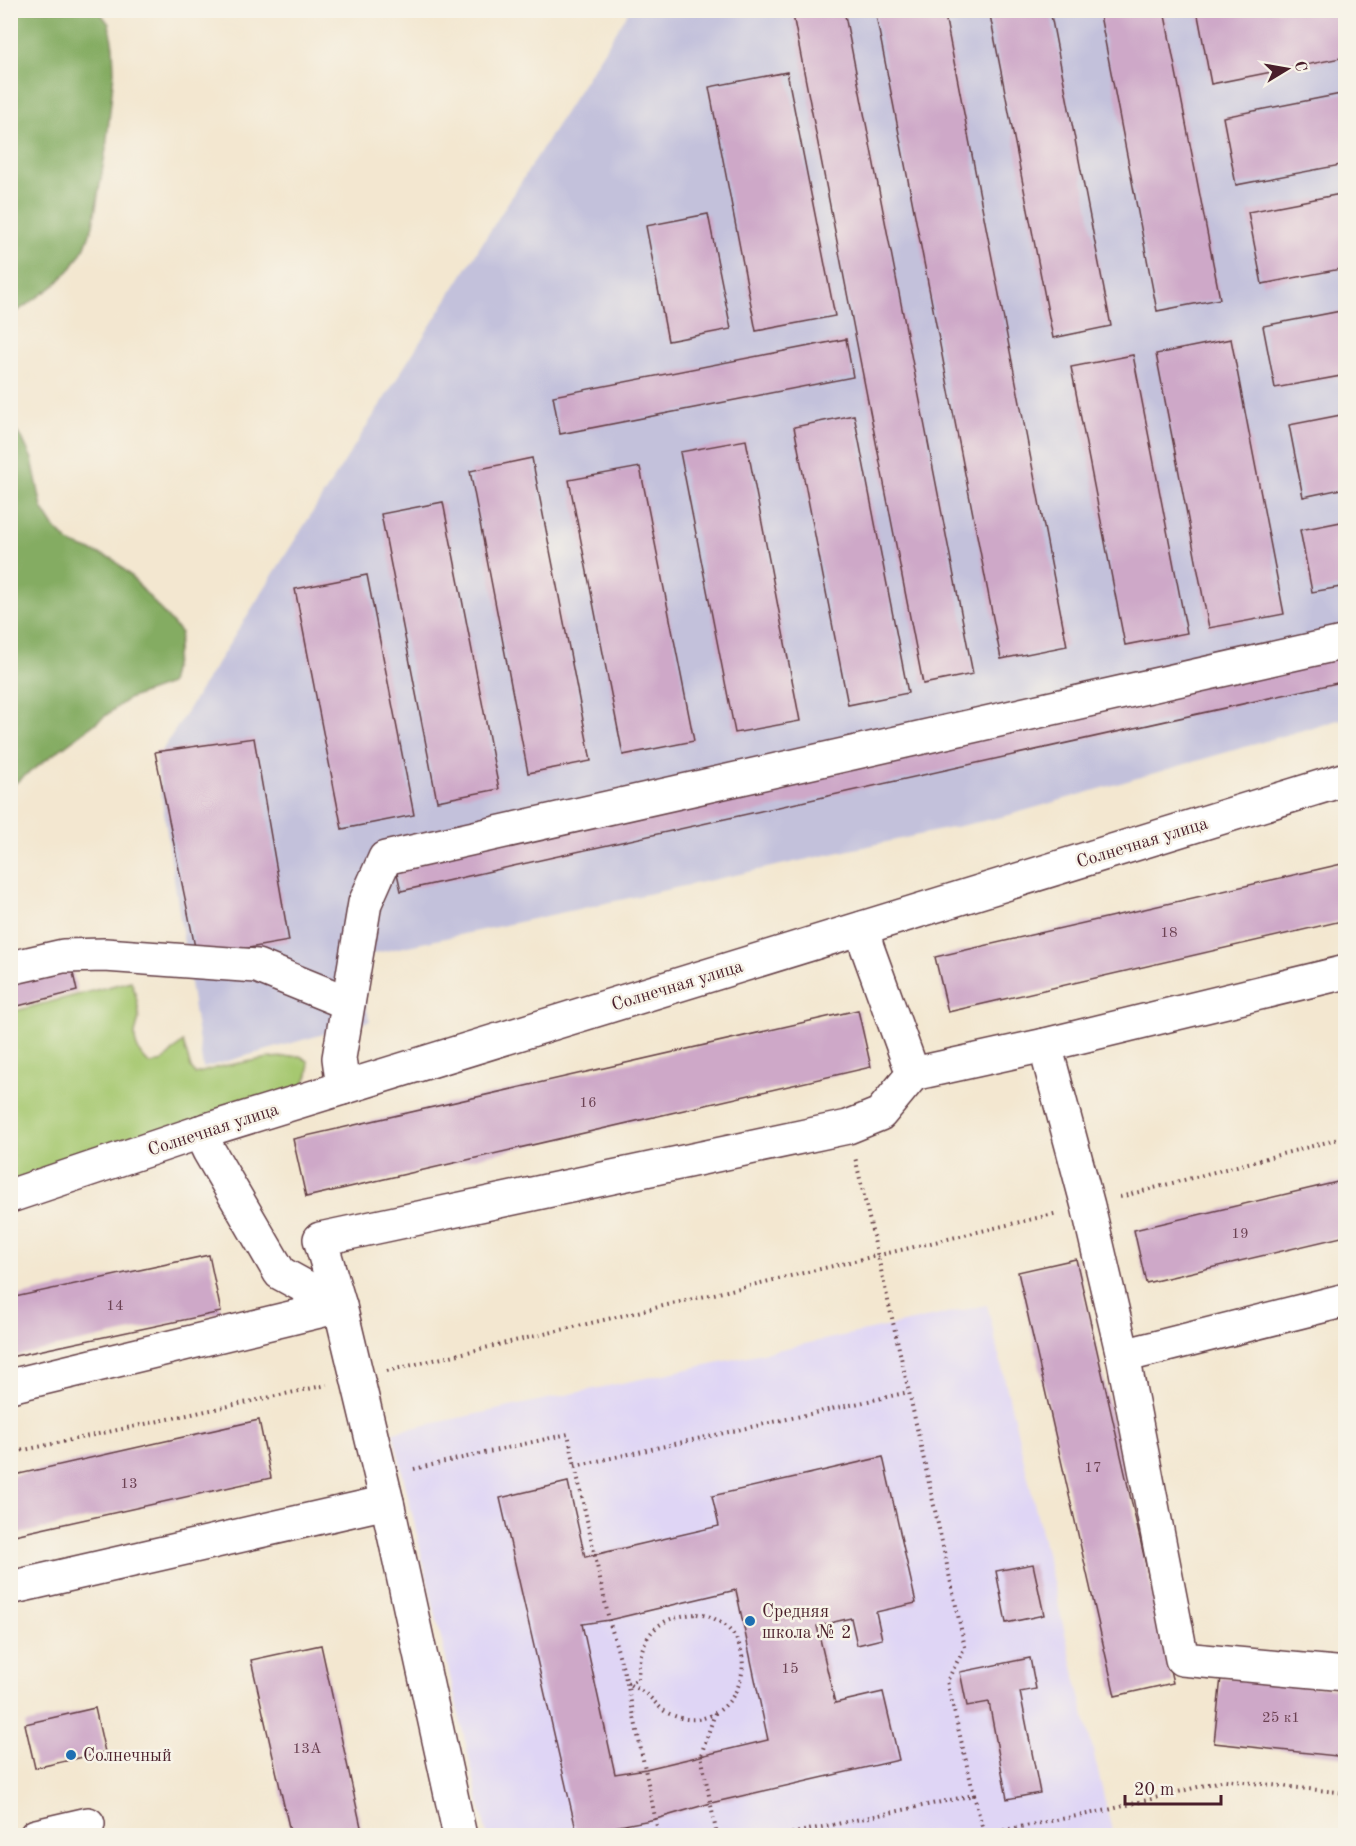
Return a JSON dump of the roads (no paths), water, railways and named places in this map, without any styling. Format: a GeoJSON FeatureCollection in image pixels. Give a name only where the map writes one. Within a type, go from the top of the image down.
{"type":"FeatureCollection","features":[{"type":"Feature","properties":{"kind":"street"},"geometry":{"type":"LineString","coordinates":[[343,1088],[339,1058],[365,903],[385,858],[1346,642]]}},
{"type":"Feature","properties":{"kind":"street","name":"Солнечная улица"},"geometry":{"type":"LineString","coordinates":[[10,1196],[200,1132],[1346,778]]}},
{"type":"Feature","properties":{"kind":"street"},"geometry":{"type":"LineString","coordinates":[[863,928],[867,947],[913,1074]]}},
{"type":"Feature","properties":{"kind":"street"},"geometry":{"type":"LineString","coordinates":[[10,968],[63,956],[94,955],[257,966],[348,1003]]}},
{"type":"Feature","properties":{"kind":"street"},"geometry":{"type":"LineString","coordinates":[[460,1836],[387,1502],[340,1306],[320,1239],[848,1127],[880,1114],[913,1074],[1045,1045],[1346,972]]}},
{"type":"Feature","properties":{"kind":"street"},"geometry":{"type":"LineString","coordinates":[[1045,1045],[1088,1206],[1123,1356],[1182,1659],[1346,1674]]}},
{"type":"Feature","properties":{"kind":"street"},"geometry":{"type":"LineString","coordinates":[[200,1132],[280,1273],[340,1306]]}},
{"type":"Feature","properties":{"kind":"street"},"geometry":{"type":"LineString","coordinates":[[1123,1356],[1346,1300]]}},
{"type":"Feature","properties":{"kind":"street"},"geometry":{"type":"LineString","coordinates":[[10,1386],[340,1306]]}},
{"type":"Feature","properties":{"kind":"street"},"geometry":{"type":"LineString","coordinates":[[10,1588],[387,1502]]}},
{"type":"Feature","properties":{"kind":"street"},"geometry":{"type":"LineString","coordinates":[[36,1836],[88,1824]]}},
{"type":"Feature","properties":{"kind":"place","name":"Средняя школа № 2"},"geometry":{"type":"Point","coordinates":[750,1621]}},
{"type":"Feature","properties":{"kind":"place","name":"Солнечный"},"geometry":{"type":"Point","coordinates":[71,1755]}}]}
